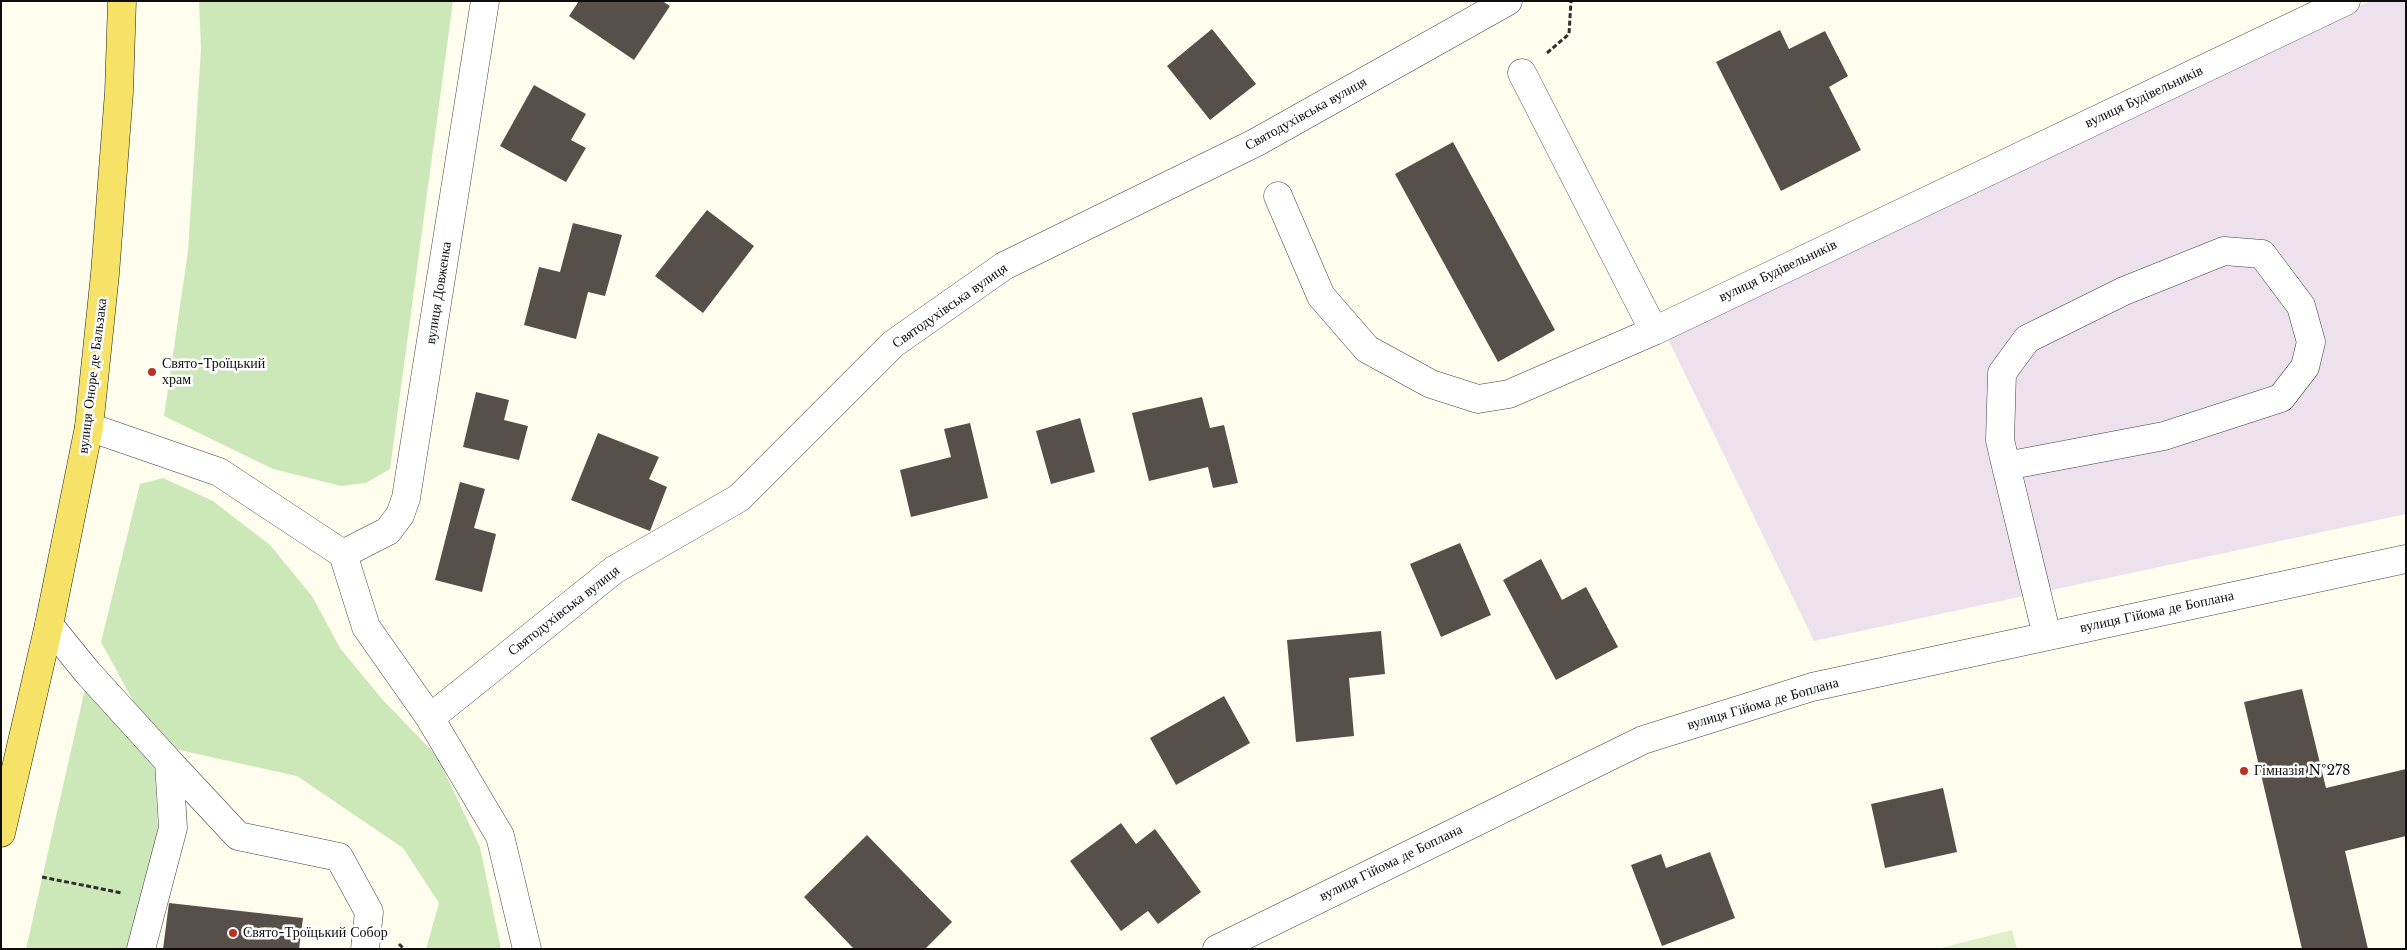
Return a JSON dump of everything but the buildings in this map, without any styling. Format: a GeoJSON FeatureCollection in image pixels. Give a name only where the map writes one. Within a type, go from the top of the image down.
{"type":"FeatureCollection","features":[{"type":"Feature","properties":{"kind":"main road","name":"вулиця Оноре де Бальзака"},"geometry":{"type":"LineString","coordinates":[[1,833],[49,625],[89,427],[105,274],[119,92],[122,1]]}},
{"type":"Feature","properties":{"kind":"street","name":"вулиця Довженка"},"geometry":{"type":"LineString","coordinates":[[343,554],[388,531],[400,515],[406,498],[485,1]]}},
{"type":"Feature","properties":{"kind":"street","name":"Святодухівська вулиця"},"geometry":{"type":"LineString","coordinates":[[430,718],[614,570],[739,498],[893,344],[1004,266],[1255,143],[1508,1]]}},
{"type":"Feature","properties":{"kind":"street","name":"вулиця Будівельників"},"geometry":{"type":"LineString","coordinates":[[1278,196],[1321,296],[1367,349],[1431,384],[1478,400],[1509,394],[1654,330],[2346,1]]}},
{"type":"Feature","properties":{"kind":"street"},"geometry":{"type":"LineString","coordinates":[[1522,73],[1654,330]]}},
{"type":"Feature","properties":{"kind":"street"},"geometry":{"type":"LineString","coordinates":[[2006,466],[2164,436],[2281,398],[2305,367],[2311,342],[2302,306],[2262,254],[2224,251],[2124,291],[2027,339],[2002,373],[2000,440],[2006,466],[2047,636]]}},
{"type":"Feature","properties":{"kind":"street"},"geometry":{"type":"LineString","coordinates":[[89,427],[219,472],[279,509],[343,554],[366,627],[430,718],[500,836],[527,949]]}},
{"type":"Feature","properties":{"kind":"street","name":"вулиця Гійома де Боплана"},"geometry":{"type":"LineString","coordinates":[[1217,949],[1643,740],[1812,687],[2406,559]]}},
{"type":"Feature","properties":{"kind":"street"},"geometry":{"type":"LineString","coordinates":[[49,625],[88,673],[238,836],[339,858],[369,912],[364,949]]}},
{"type":"Feature","properties":{"kind":"street"},"geometry":{"type":"LineString","coordinates":[[141,949],[173,828],[168,762]]}},
{"type":"Feature","properties":{"kind":"path"},"geometry":{"type":"LineString","coordinates":[[1522,73],[1569,34],[1571,1]]}},
{"type":"Feature","properties":{"kind":"path"},"geometry":{"type":"LineString","coordinates":[[42,877],[154,900]]}},
{"type":"Feature","properties":{"kind":"shaded area"},"geometry":{"type":"Polygon","coordinates":[[[2370,1],[2406,1],[2406,514],[1814,641],[1668,339],[2370,1]]]}},
{"type":"Feature","properties":{"kind":"green space"},"geometry":{"type":"Polygon","coordinates":[[[199,1],[453,1],[390,469],[366,483],[341,486],[273,469],[164,416],[188,251],[201,49],[199,1]]]}},
{"type":"Feature","properties":{"kind":"green space"},"geometry":{"type":"Polygon","coordinates":[[[163,478],[213,501],[270,545],[312,596],[340,648],[382,699],[437,756],[480,847],[501,949],[426,949],[439,903],[403,848],[297,776],[170,748],[137,708],[101,642],[140,484],[163,478]]]}},
{"type":"Feature","properties":{"kind":"green space"},"geometry":{"type":"Polygon","coordinates":[[[85,689],[152,758],[155,772],[158,830],[127,949],[26,949],[85,689]]]}},
{"type":"Feature","properties":{"kind":"green space"},"geometry":{"type":"Polygon","coordinates":[[[2012,930],[2017,949],[1937,949],[2012,930]]]}},
{"type":"Feature","properties":{"kind":"place","name":"Свято-Троїцький храм"},"geometry":{"type":"Point","coordinates":[152,372]}},
{"type":"Feature","properties":{"kind":"place","name":"Гімназія №278"},"geometry":{"type":"Point","coordinates":[2244,771]}},
{"type":"Feature","properties":{"kind":"place","name":"Свято-Троїцький Собор"},"geometry":{"type":"Point","coordinates":[233,933]}}]}
